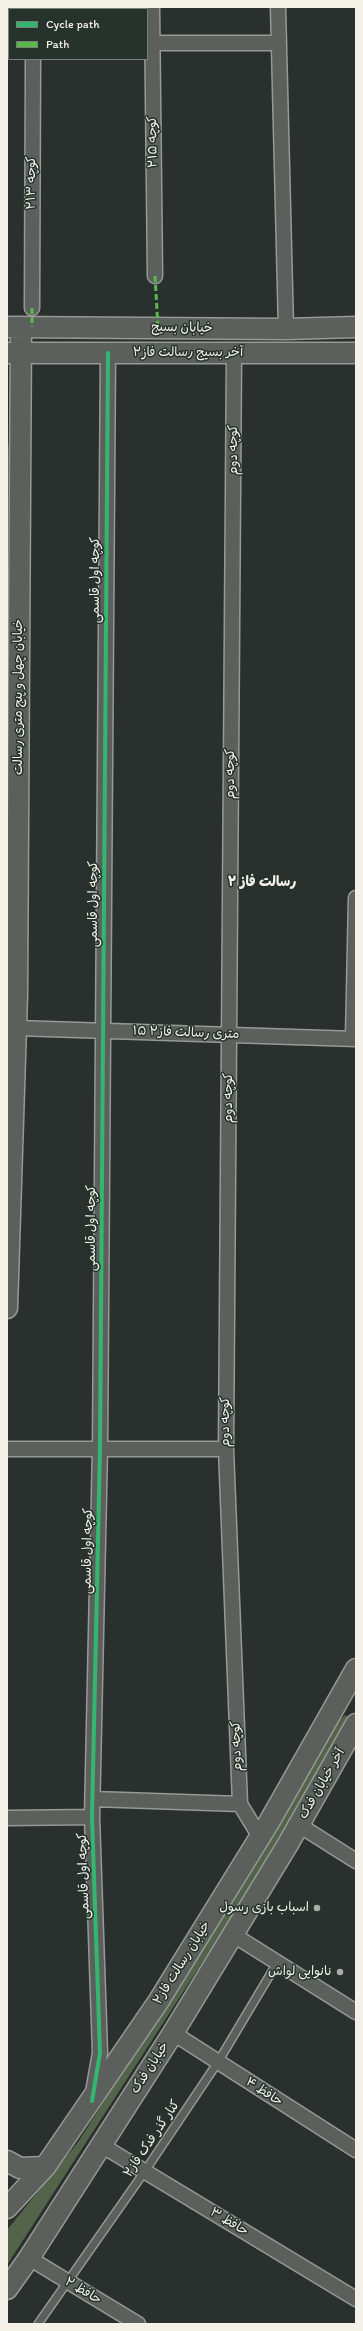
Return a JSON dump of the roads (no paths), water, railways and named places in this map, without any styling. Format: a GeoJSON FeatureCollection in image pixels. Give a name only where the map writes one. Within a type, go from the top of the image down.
{"type":"FeatureCollection","features":[{"type":"Feature","properties":{"kind":"main road","name":"خیابان بسیج"},"geometry":{"type":"LineString","coordinates":[[14,327],[286,329],[356,327]]}},
{"type":"Feature","properties":{"kind":"main road","name":"خیابان چهل و پنج متری رسالت"},"geometry":{"type":"LineString","coordinates":[[7,1308],[16,1028],[14,327]]}},
{"type":"Feature","properties":{"kind":"main road","name":"آخر بسیج رسالت فاز۲"},"geometry":{"type":"LineString","coordinates":[[14,353],[356,353]]}},
{"type":"Feature","properties":{"kind":"main road","name":"خیابان رسالت فاز۲"},"geometry":{"type":"LineString","coordinates":[[7,2208],[45,2167],[92,2101],[158,2002],[260,1837],[354,1674]]}},
{"type":"Feature","properties":{"kind":"main road","name":"آخر خیابان فدک"},"geometry":{"type":"LineString","coordinates":[[288,1844],[356,1724]]}},
{"type":"Feature","properties":{"kind":"main road","name":"خیابان فدک"},"geometry":{"type":"LineString","coordinates":[[7,2289],[29,2258],[173,2033],[288,1844]]}},
{"type":"Feature","properties":{"kind":"main road"},"geometry":{"type":"LineString","coordinates":[[7,2161],[20,2168],[45,2167]]}},
{"type":"Feature","properties":{"kind":"street","name":"کوچه ۲۱۵"},"geometry":{"type":"LineString","coordinates":[[152,7],[150,43],[155,276]]}},
{"type":"Feature","properties":{"kind":"street"},"geometry":{"type":"LineString","coordinates":[[278,7],[286,329]]}},
{"type":"Feature","properties":{"kind":"street"},"geometry":{"type":"LineString","coordinates":[[150,43],[279,43]]}},
{"type":"Feature","properties":{"kind":"street","name":"کوچه ۲۱۳"},"geometry":{"type":"LineString","coordinates":[[32,308],[33,60]]}},
{"type":"Feature","properties":{"kind":"street","name":"کوچه اول قاسمی"},"geometry":{"type":"LineString","coordinates":[[92,2101],[100,2053],[92,1817],[100,1448],[108,353]]}},
{"type":"Feature","properties":{"kind":"street","name":"کوچه دوم"},"geometry":{"type":"LineString","coordinates":[[234,354],[226,1449],[240,1804],[260,1837]]}},
{"type":"Feature","properties":{"kind":"street"},"geometry":{"type":"LineString","coordinates":[[354,1039],[356,898]]}},
{"type":"Feature","properties":{"kind":"street","name":"۱۵ متری رسالت فاز۲"},"geometry":{"type":"LineString","coordinates":[[16,1028],[354,1039]]}},
{"type":"Feature","properties":{"kind":"street"},"geometry":{"type":"LineString","coordinates":[[7,1449],[226,1449]]}},
{"type":"Feature","properties":{"kind":"street"},"geometry":{"type":"LineString","coordinates":[[93,1799],[240,1804]]}},
{"type":"Feature","properties":{"kind":"street"},"geometry":{"type":"LineString","coordinates":[[7,1818],[92,1817]]}},
{"type":"Feature","properties":{"kind":"street"},"geometry":{"type":"LineString","coordinates":[[299,1825],[356,1861]]}},
{"type":"Feature","properties":{"kind":"street"},"geometry":{"type":"LineString","coordinates":[[232,1934],[356,2012]]}},
{"type":"Feature","properties":{"kind":"street","name":"حافظ ۴"},"geometry":{"type":"LineString","coordinates":[[173,2033],[356,2150]]}},
{"type":"Feature","properties":{"kind":"street","name":"حافظ ۳"},"geometry":{"type":"LineString","coordinates":[[101,2145],[356,2299]]}},
{"type":"Feature","properties":{"kind":"street","name":"حافظ ۲"},"geometry":{"type":"LineString","coordinates":[[29,2258],[138,2324]]}},
{"type":"Feature","properties":{"kind":"lane","name":"کنار گذر فدک فاز۲"},"geometry":{"type":"LineString","coordinates":[[38,2324],[145,2171],[218,2062],[277,1963]]}},
{"type":"Feature","properties":{"kind":"place","name":"اسباب بازی رسول"},"geometry":{"type":"Point","coordinates":[317,1908]}},
{"type":"Feature","properties":{"kind":"place","name":"نانوایی لواش"},"geometry":{"type":"Point","coordinates":[340,1972]}},
{"type":"Feature","properties":{"kind":"district","name":"رسالت فاز ۲"},"geometry":{"type":"Point","coordinates":[262,882]}}]}
